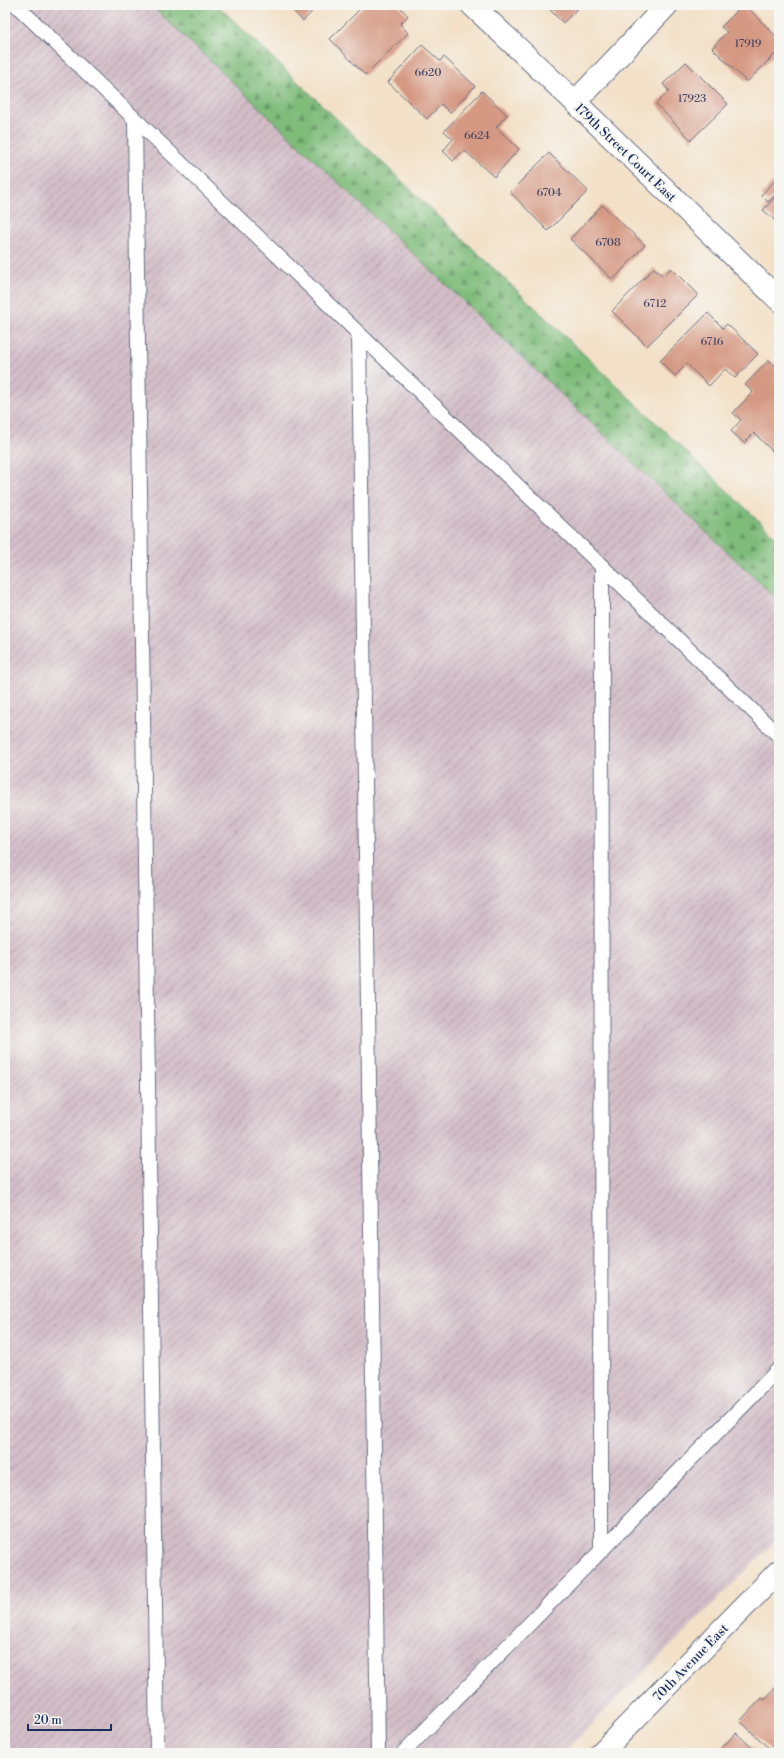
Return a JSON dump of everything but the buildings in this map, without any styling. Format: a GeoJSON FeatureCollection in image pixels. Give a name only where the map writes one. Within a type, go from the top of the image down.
{"type":"FeatureCollection","features":[{"type":"Feature","properties":{"kind":"street","name":"179th Street Court East"},"geometry":{"type":"LineString","coordinates":[[472,5],[575,102],[779,300]]}},
{"type":"Feature","properties":{"kind":"street"},"geometry":{"type":"LineString","coordinates":[[575,102],[667,5]]}},
{"type":"Feature","properties":{"kind":"street","name":"70th Avenue East"},"geometry":{"type":"LineString","coordinates":[[601,1753],[779,1571]]}},
{"type":"Feature","properties":{"kind":"lane"},"geometry":{"type":"LineString","coordinates":[[16,5],[779,736]]}},
{"type":"Feature","properties":{"kind":"lane"},"geometry":{"type":"LineString","coordinates":[[135,120],[157,1753]]}},
{"type":"Feature","properties":{"kind":"lane"},"geometry":{"type":"LineString","coordinates":[[359,334],[378,1753]]}},
{"type":"Feature","properties":{"kind":"lane"},"geometry":{"type":"LineString","coordinates":[[601,1550],[602,566]]}},
{"type":"Feature","properties":{"kind":"lane"},"geometry":{"type":"LineString","coordinates":[[402,1753],[779,1369]]}},
{"type":"Feature","properties":{"kind":"shaded area"},"geometry":{"type":"Polygon","coordinates":[[[5,5],[151,5],[779,601],[779,1538],[563,1753],[5,1753],[5,5]]]}},
{"type":"Feature","properties":{"kind":"green space"},"geometry":{"type":"Polygon","coordinates":[[[151,5],[217,5],[779,540],[779,601],[151,5]]]}}]}
